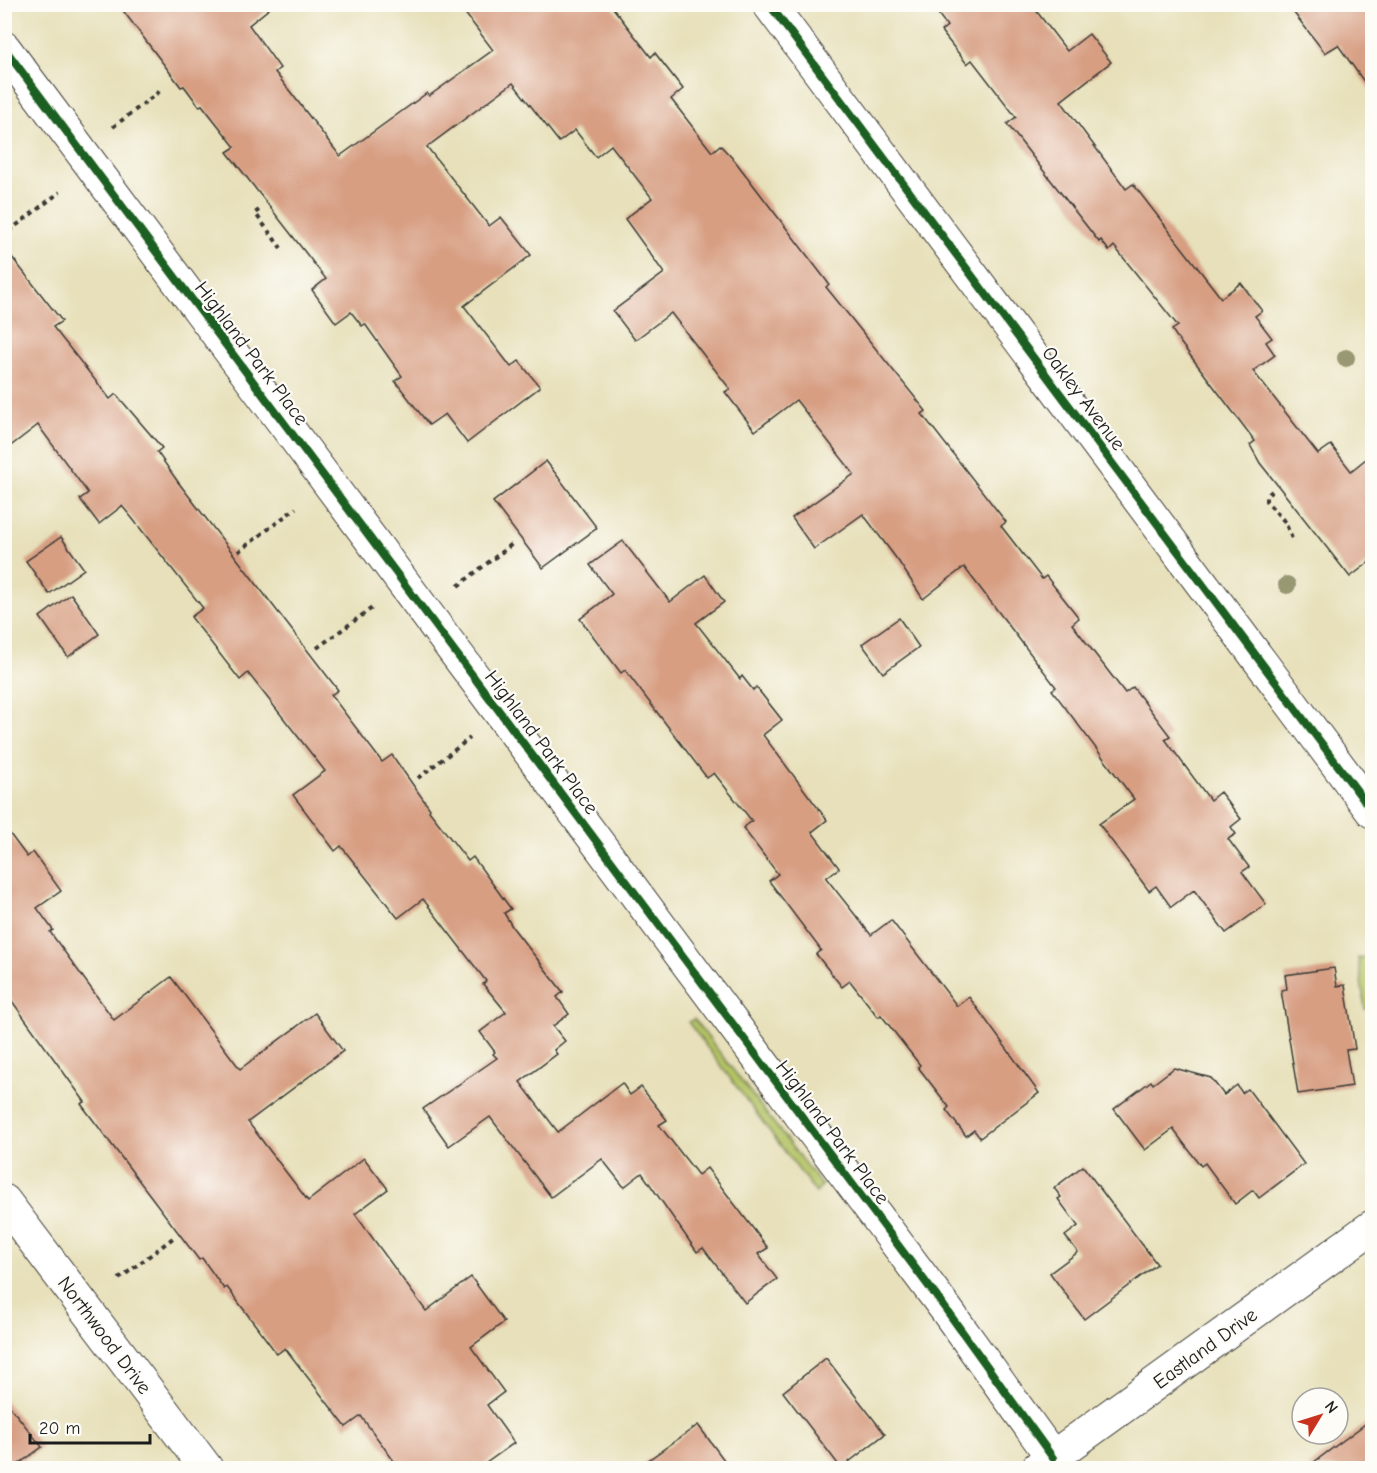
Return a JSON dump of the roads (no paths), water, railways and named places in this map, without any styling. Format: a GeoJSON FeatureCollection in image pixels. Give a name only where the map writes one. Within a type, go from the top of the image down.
{"type":"FeatureCollection","features":[{"type":"Feature","properties":{"kind":"street","name":"Oakley Avenue"},"geometry":{"type":"LineString","coordinates":[[769,4],[1372,811]]}},
{"type":"Feature","properties":{"kind":"street","name":"Highland Park Place"},"geometry":{"type":"LineString","coordinates":[[4,48],[945,1308],[1045,1463]]}},
{"type":"Feature","properties":{"kind":"street","name":"Northwood Drive"},"geometry":{"type":"LineString","coordinates":[[4,1201],[206,1468]]}},
{"type":"Feature","properties":{"kind":"street","name":"Eastland Drive"},"geometry":{"type":"LineString","coordinates":[[1045,1463],[1372,1227]]}}]}
